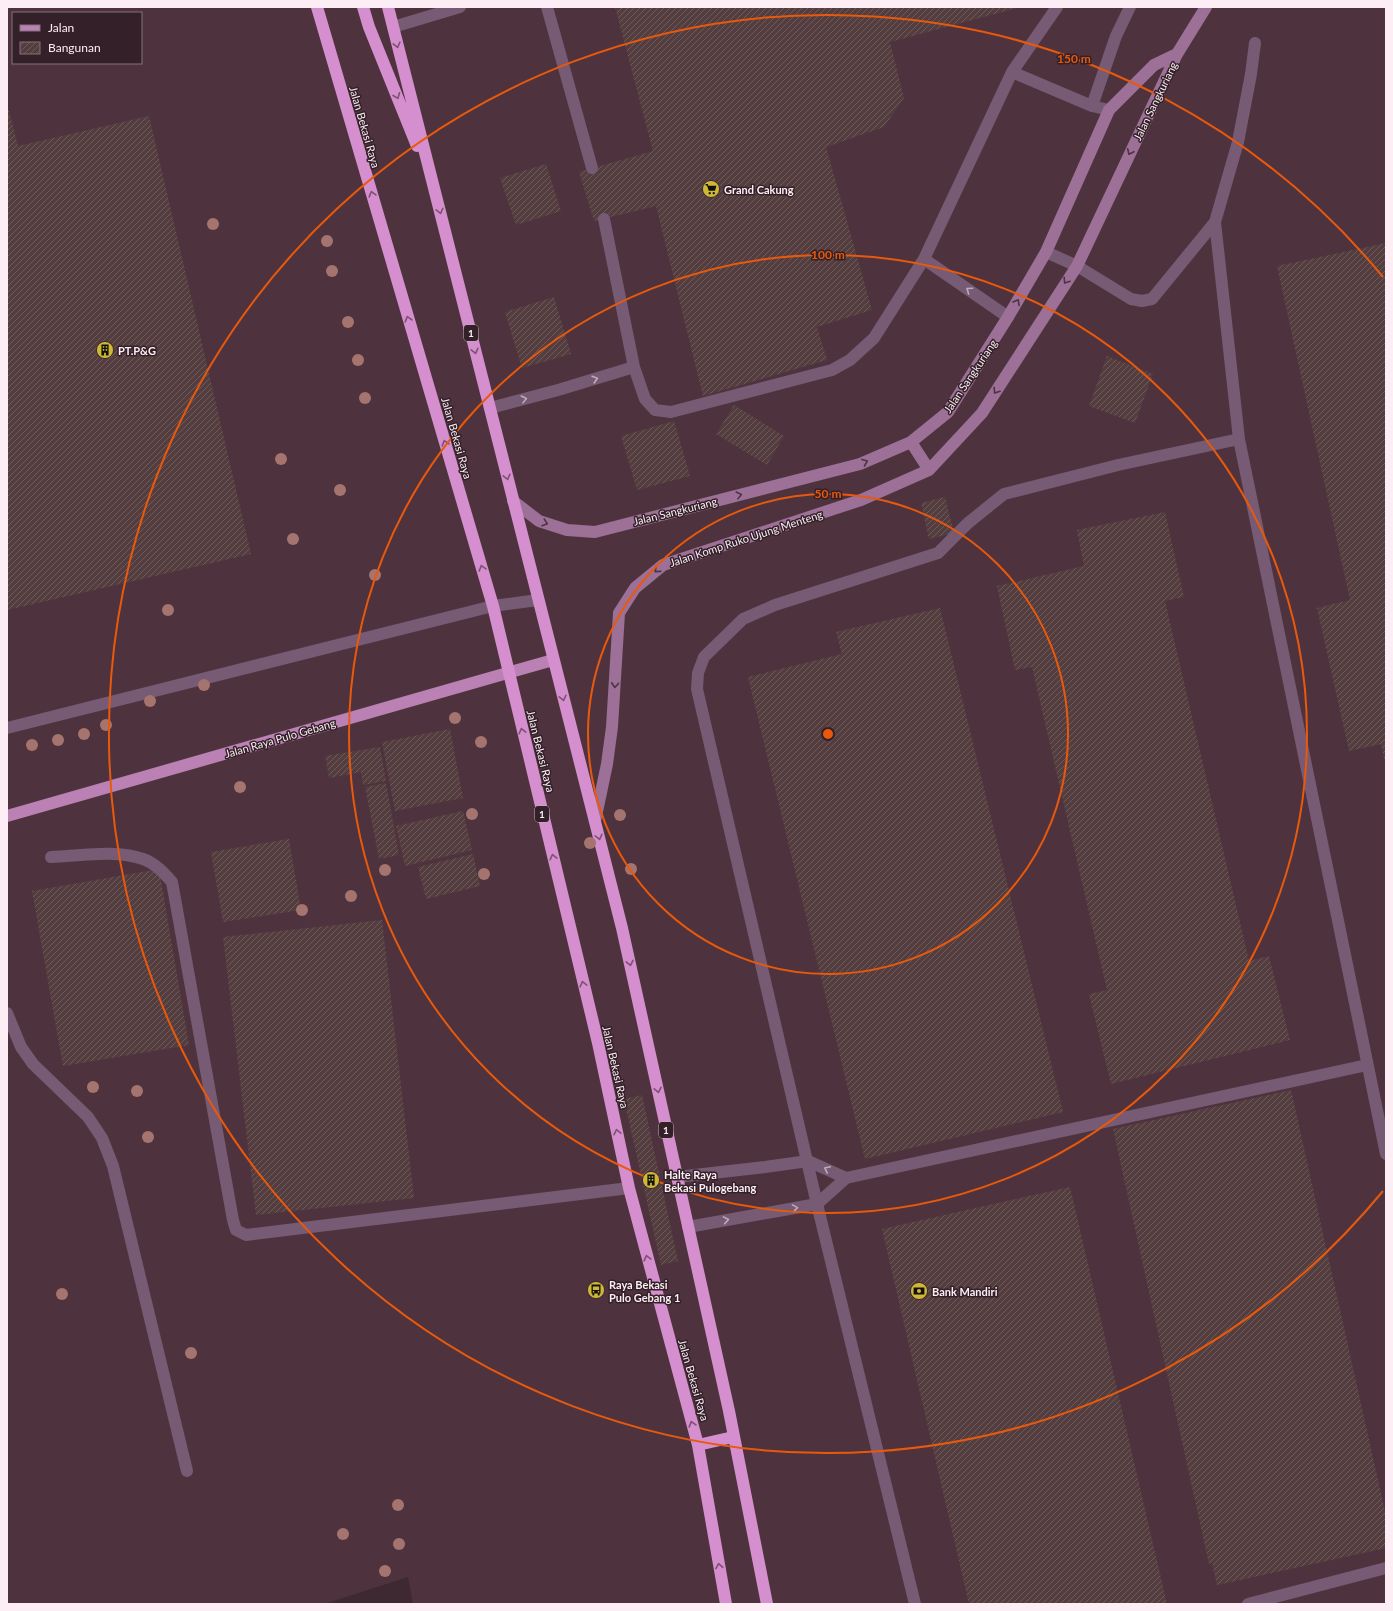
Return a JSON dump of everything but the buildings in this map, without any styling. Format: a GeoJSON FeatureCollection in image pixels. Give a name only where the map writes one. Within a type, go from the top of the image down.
{"type":"FeatureCollection","features":[{"type":"Feature","properties":{"kind":"highway","name":"Jalan Bekasi Raya"},"geometry":{"type":"LineString","coordinates":[[317,7],[493,606],[598,1043],[629,1188],[698,1445],[726,1604]]}},
{"type":"Feature","properties":{"kind":"highway"},"geometry":{"type":"LineString","coordinates":[[363,7],[369,26],[435,192]]}},
{"type":"Feature","properties":{"kind":"highway","name":"1"},"geometry":{"type":"LineString","coordinates":[[388,7],[622,928],[688,1227],[767,1604]]}},
{"type":"Feature","properties":{"kind":"highway"},"geometry":{"type":"LineString","coordinates":[[698,1445],[733,1437]]}},
{"type":"Feature","properties":{"kind":"main road","name":"Jalan Raya Pulo Gebang"},"geometry":{"type":"LineString","coordinates":[[7,816],[554,660]]}},
{"type":"Feature","properties":{"kind":"street","name":"Jalan Sangkuriang"},"geometry":{"type":"LineString","coordinates":[[929,470],[982,413],[1076,266],[1177,54],[1206,7]]}},
{"type":"Feature","properties":{"kind":"street","name":"Jalan Sangkuriang"},"geometry":{"type":"LineString","coordinates":[[513,500],[539,522],[567,530],[594,532],[860,464],[911,442],[948,412],[1008,317],[1046,252],[1109,110],[1154,65],[1177,54]]}},
{"type":"Feature","properties":{"kind":"street"},"geometry":{"type":"LineString","coordinates":[[911,442],[929,470]]}},
{"type":"Feature","properties":{"kind":"street","name":"Jalan Komp Ruko Ujung Menteng"},"geometry":{"type":"LineString","coordinates":[[595,822],[607,764],[612,727],[619,613],[635,588],[663,565],[861,500],[929,470]]}},
{"type":"Feature","properties":{"kind":"lane"},"geometry":{"type":"LineString","coordinates":[[393,27],[460,7]]}},
{"type":"Feature","properties":{"kind":"lane"},"geometry":{"type":"LineString","coordinates":[[547,7],[592,168]]}},
{"type":"Feature","properties":{"kind":"lane"},"geometry":{"type":"LineString","coordinates":[[604,219],[634,367],[645,399],[655,410],[671,412],[832,370],[850,360],[874,338],[924,259],[1012,72],[1056,7]]}},
{"type":"Feature","properties":{"kind":"lane"},"geometry":{"type":"LineString","coordinates":[[1092,106],[1116,36],[1130,7]]}},
{"type":"Feature","properties":{"kind":"lane"},"geometry":{"type":"LineString","coordinates":[[1046,252],[1076,266],[1131,299],[1142,301],[1152,299],[1214,222],[1238,142],[1251,74],[1255,43]]}},
{"type":"Feature","properties":{"kind":"lane"},"geometry":{"type":"LineString","coordinates":[[1012,72],[1092,106],[1109,110]]}},
{"type":"Feature","properties":{"kind":"lane"},"geometry":{"type":"LineString","coordinates":[[1214,222],[1239,439],[1367,1065],[1384,1125],[1386,1154]]}},
{"type":"Feature","properties":{"kind":"lane"},"geometry":{"type":"LineString","coordinates":[[924,259],[1008,317]]}},
{"type":"Feature","properties":{"kind":"lane"},"geometry":{"type":"LineString","coordinates":[[490,408],[558,390],[634,367]]}},
{"type":"Feature","properties":{"kind":"lane"},"geometry":{"type":"LineString","coordinates":[[916,1604],[817,1204],[808,1160],[697,689],[698,673],[704,657],[742,619],[768,608],[938,553],[968,523],[1004,494],[1118,465],[1239,439]]}},
{"type":"Feature","properties":{"kind":"lane"},"geometry":{"type":"LineString","coordinates":[[7,728],[493,606],[538,600]]}},
{"type":"Feature","properties":{"kind":"lane"},"geometry":{"type":"LineString","coordinates":[[50,857],[118,854],[144,859],[158,868],[172,882],[232,1220],[236,1230],[246,1235],[629,1188]]}},
{"type":"Feature","properties":{"kind":"lane"},"geometry":{"type":"LineString","coordinates":[[7,1014],[22,1047],[33,1064],[88,1117],[102,1138],[113,1166],[187,1471]]}},
{"type":"Feature","properties":{"kind":"lane"},"geometry":{"type":"LineString","coordinates":[[688,1227],[817,1204],[846,1178],[1367,1065]]}},
{"type":"Feature","properties":{"kind":"lane"},"geometry":{"type":"LineString","coordinates":[[677,1177],[765,1168],[808,1160],[846,1178]]}},
{"type":"Feature","properties":{"kind":"lane"},"geometry":{"type":"LineString","coordinates":[[1248,1604],[1386,1568]]}},
{"type":"Feature","properties":{"kind":"shaded area"},"geometry":{"type":"Polygon","coordinates":[[[7,7],[1386,7],[1386,1604],[413,1604],[408,1577],[324,1604],[7,1604],[7,7]]]}},
{"type":"Feature","properties":{"kind":"place","name":"Grand Cakung"},"geometry":{"type":"Point","coordinates":[711,189]}},
{"type":"Feature","properties":{"kind":"place","name":"PT.P&G"},"geometry":{"type":"Point","coordinates":[105,350]}},
{"type":"Feature","properties":{"kind":"place","name":"Halte Raya Bekasi Pulogebang"},"geometry":{"type":"Point","coordinates":[651,1180]}},
{"type":"Feature","properties":{"kind":"place","name":"Raya Bekasi Pulo Gebang 1"},"geometry":{"type":"Point","coordinates":[596,1290]}},
{"type":"Feature","properties":{"kind":"place","name":"Bank Mandiri"},"geometry":{"type":"Point","coordinates":[919,1291]}}]}
